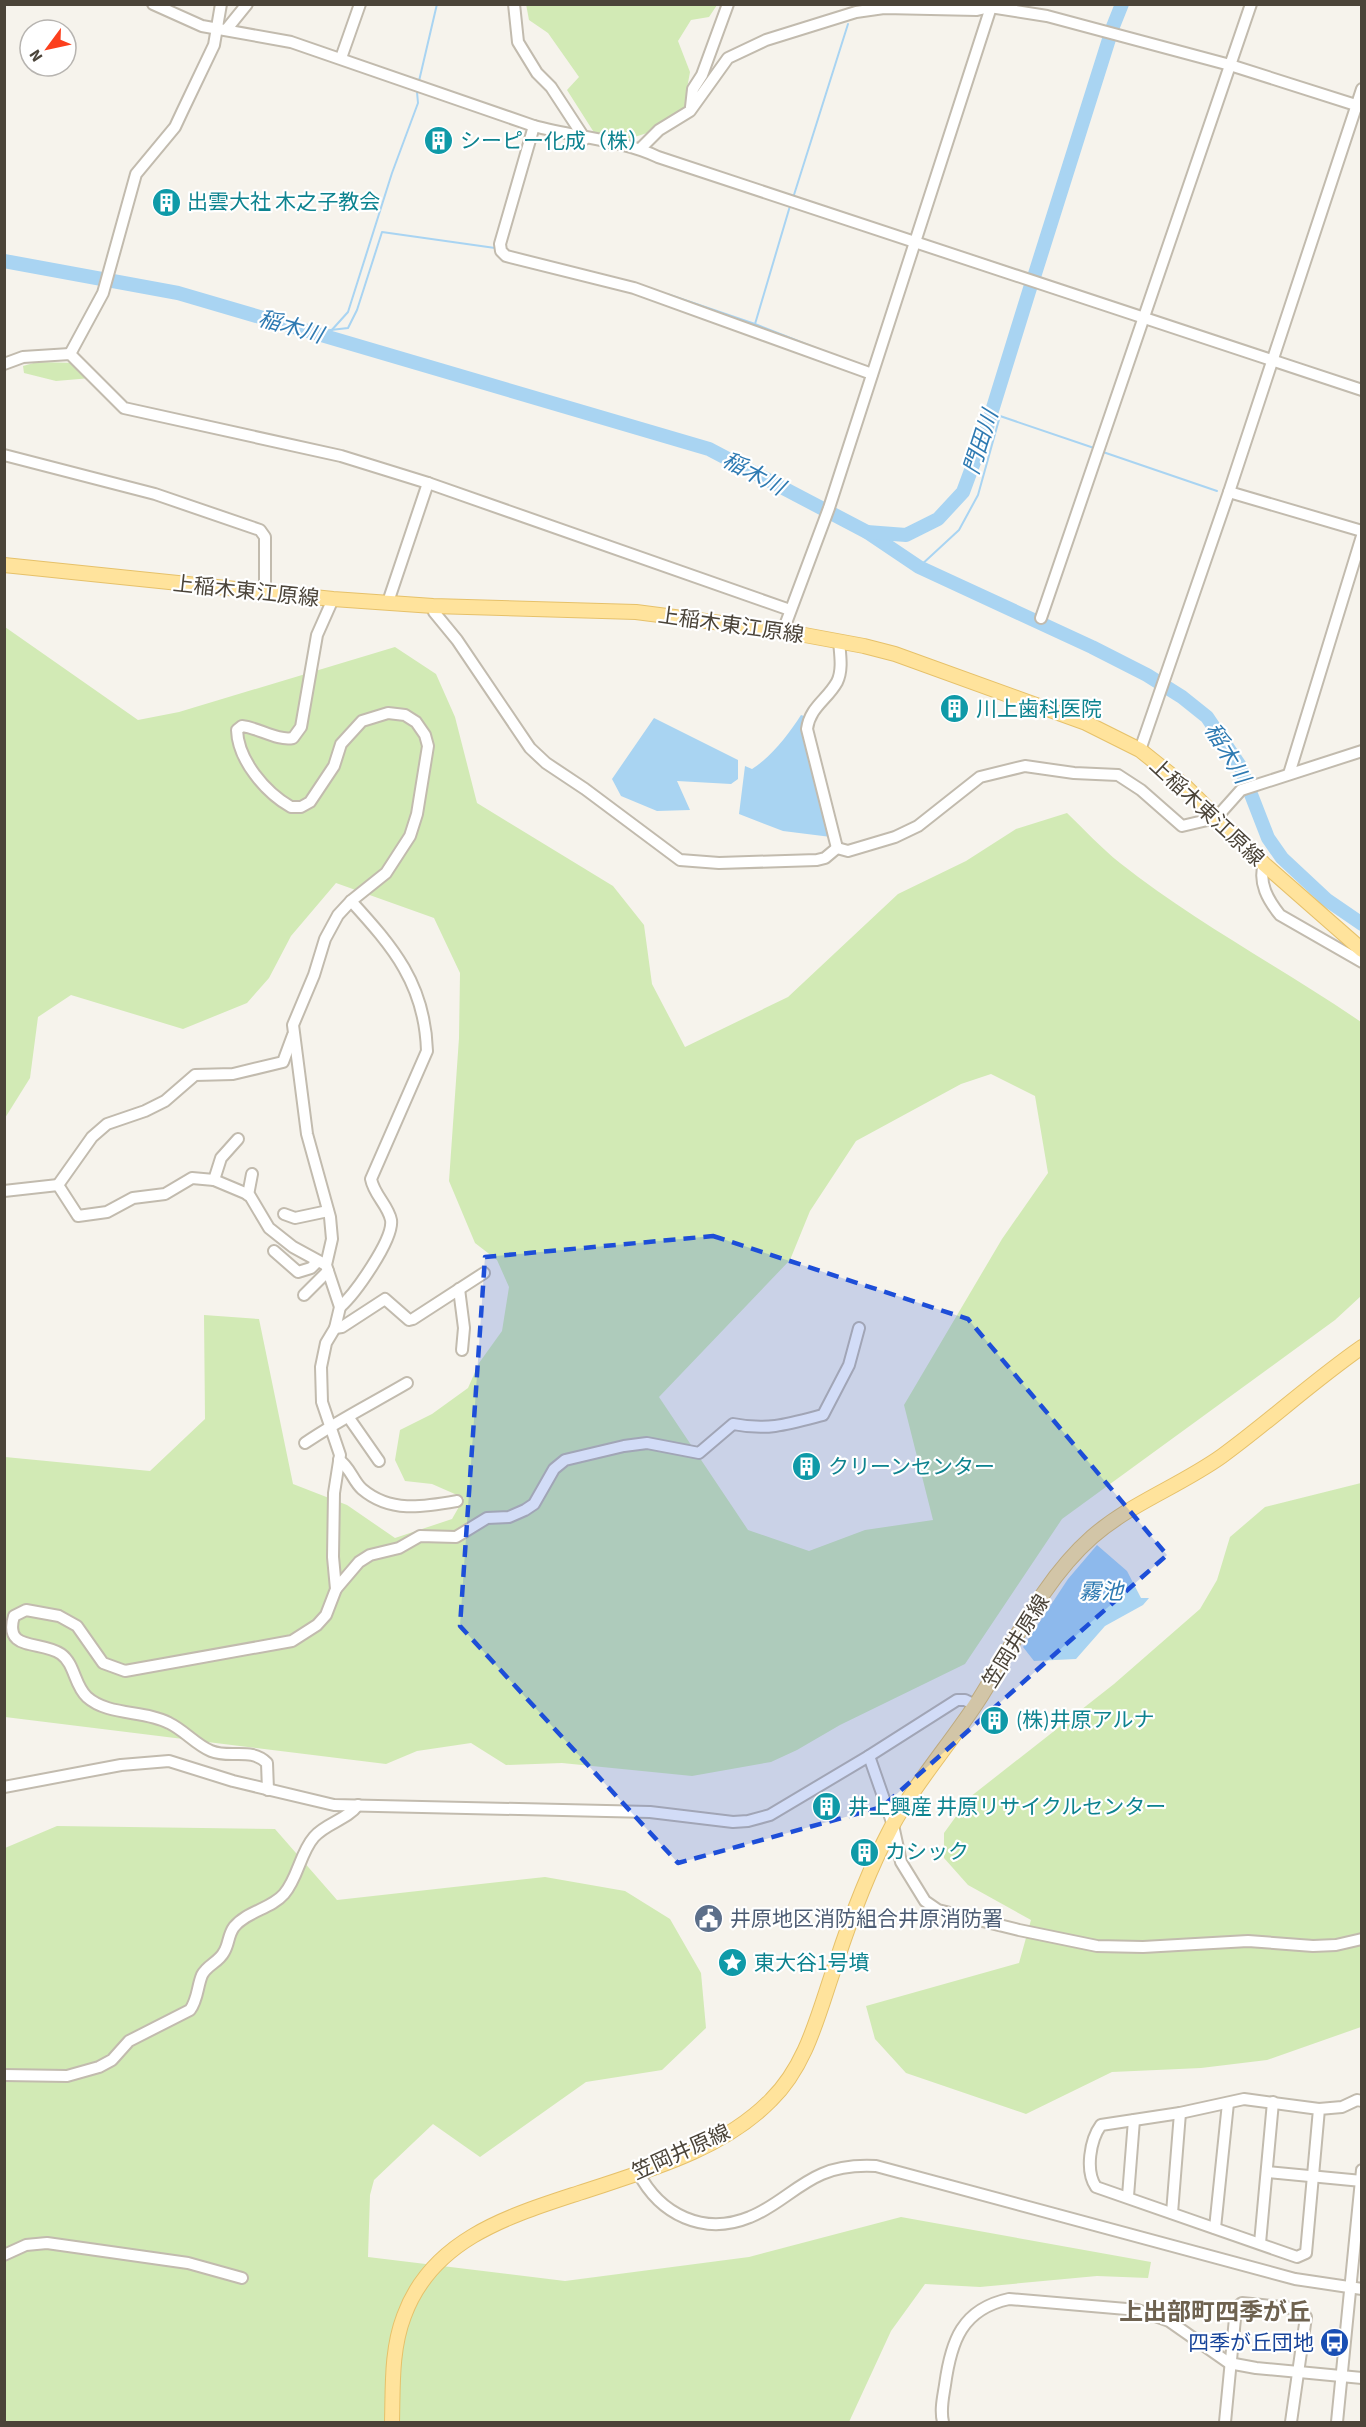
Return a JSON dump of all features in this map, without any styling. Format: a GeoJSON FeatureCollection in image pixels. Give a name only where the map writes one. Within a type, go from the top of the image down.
{"type":"FeatureCollection","features":[{"type":"Feature","properties":{"kind":"main road","name":"上稲木東江原線"},"geometry":{"type":"LineString","coordinates":[[4,565],[333,599],[433,606],[636,612],[783,631],[896,654],[1086,723],[1140,750],[1185,786],[1264,864],[1362,950]]}},
{"type":"Feature","properties":{"kind":"main road","name":"笠岡井原線"},"geometry":{"type":"LineString","coordinates":[[392,2422],[394,2359],[404,2316],[423,2280],[439,2261],[473,2234],[493,2223],[638,2172],[718,2140],[754,2116],[788,2082],[801,2061],[844,1938],[877,1856],[893,1825],[914,1790],[975,1705],[1049,1589],[1090,1539],[1118,1516],[1218,1458],[1362,1347]]}},
{"type":"Feature","properties":{"kind":"street"},"geometry":{"type":"LineString","coordinates":[[153,4],[202,26],[291,42],[534,126],[585,139],[640,148],[658,157],[1362,390]]}},
{"type":"Feature","properties":{"kind":"street"},"geometry":{"type":"LineString","coordinates":[[221,4],[222,30]]}},
{"type":"Feature","properties":{"kind":"street"},"geometry":{"type":"LineString","coordinates":[[4,364],[23,357],[70,354],[78,344],[105,284],[136,174],[174,127],[222,30],[247,4]]}},
{"type":"Feature","properties":{"kind":"street"},"geometry":{"type":"LineString","coordinates":[[341,58],[360,4]]}},
{"type":"Feature","properties":{"kind":"street"},"geometry":{"type":"LineString","coordinates":[[514,4],[518,42],[537,73],[551,87],[585,139]]}},
{"type":"Feature","properties":{"kind":"street"},"geometry":{"type":"LineString","coordinates":[[640,148],[646,141],[690,111],[693,89],[702,75],[728,4]]}},
{"type":"Feature","properties":{"kind":"street"},"geometry":{"type":"LineString","coordinates":[[1041,618],[1251,4]]}},
{"type":"Feature","properties":{"kind":"street"},"geometry":{"type":"LineString","coordinates":[[691,107],[698,101],[728,58],[766,40],[856,12],[884,8],[977,10],[991,5],[1047,16],[1230,65],[1359,106]]}},
{"type":"Feature","properties":{"kind":"street"},"geometry":{"type":"LineString","coordinates":[[783,631],[829,508],[991,5]]}},
{"type":"Feature","properties":{"kind":"street"},"geometry":{"type":"LineString","coordinates":[[1140,750],[1359,106],[1362,89]]}},
{"type":"Feature","properties":{"kind":"street"},"geometry":{"type":"LineString","coordinates":[[534,126],[500,244],[501,251],[506,256],[634,288],[872,374]]}},
{"type":"Feature","properties":{"kind":"street"},"geometry":{"type":"LineString","coordinates":[[70,354],[124,408],[341,456],[428,483],[790,610]]}},
{"type":"Feature","properties":{"kind":"street"},"geometry":{"type":"LineString","coordinates":[[4,455],[155,494],[260,530],[265,537],[265,592]]}},
{"type":"Feature","properties":{"kind":"street"},"geometry":{"type":"LineString","coordinates":[[388,602],[428,483]]}},
{"type":"Feature","properties":{"kind":"street"},"geometry":{"type":"LineString","coordinates":[[1229,492],[1362,533],[1289,774]]}},
{"type":"Feature","properties":{"kind":"street"},"geometry":{"type":"LineString","coordinates":[[304,1295],[324,1266],[332,1239],[328,1211],[307,1134],[293,1025],[314,975],[325,939],[351,901],[386,873],[410,836],[417,814],[428,746],[416,722],[405,716],[388,713],[362,721],[341,744],[334,766],[317,794],[301,807],[291,807],[284,803],[258,777],[246,761],[237,730],[242,726],[285,739],[293,738],[301,726],[317,635],[333,599]]}},
{"type":"Feature","properties":{"kind":"street"},"geometry":{"type":"LineString","coordinates":[[433,606],[434,612],[457,640],[530,748],[546,763],[585,789],[680,860],[719,863],[817,860],[825,858],[837,848]]}},
{"type":"Feature","properties":{"kind":"street"},"geometry":{"type":"LineString","coordinates":[[837,848],[807,729],[808,718],[814,708],[838,681],[841,665],[839,641]]}},
{"type":"Feature","properties":{"kind":"street"},"geometry":{"type":"LineString","coordinates":[[837,848],[848,851],[895,837],[918,826],[980,777],[1025,765],[1074,773],[1118,776],[1141,790],[1182,826],[1216,818],[1241,790],[1362,751]]}},
{"type":"Feature","properties":{"kind":"street"},"geometry":{"type":"LineString","coordinates":[[1264,864],[1263,886],[1270,903],[1280,915],[1362,962]]}},
{"type":"Feature","properties":{"kind":"street"},"geometry":{"type":"LineString","coordinates":[[336,1589],[333,1557],[334,1504],[339,1450],[322,1402],[321,1367],[326,1343],[335,1328],[340,1307],[366,1278],[391,1228],[391,1218],[373,1190],[371,1179],[427,1050],[426,1029],[404,964],[391,945],[351,901]]}},
{"type":"Feature","properties":{"kind":"street"},"geometry":{"type":"LineString","coordinates":[[4,1191],[58,1185],[92,1137],[107,1124],[145,1112],[165,1101],[195,1076],[233,1074],[283,1062],[293,1033]]}},
{"type":"Feature","properties":{"kind":"street"},"geometry":{"type":"LineString","coordinates":[[214,1180],[221,1158],[238,1139]]}},
{"type":"Feature","properties":{"kind":"street"},"geometry":{"type":"LineString","coordinates":[[248,1195],[252,1174]]}},
{"type":"Feature","properties":{"kind":"street"},"geometry":{"type":"LineString","coordinates":[[58,1185],[78,1216],[83,1217],[107,1212],[133,1198],[165,1194],[192,1178],[214,1180],[248,1195],[269,1228],[324,1266],[340,1307]]}},
{"type":"Feature","properties":{"kind":"street"},"geometry":{"type":"LineString","coordinates":[[284,1214],[296,1218],[328,1211]]}},
{"type":"Feature","properties":{"kind":"street"},"geometry":{"type":"LineString","coordinates":[[274,1251],[298,1272],[324,1266]]}},
{"type":"Feature","properties":{"kind":"street"},"geometry":{"type":"LineString","coordinates":[[335,1328],[342,1327],[385,1299],[409,1320],[413,1319],[484,1273]]}},
{"type":"Feature","properties":{"kind":"street"},"geometry":{"type":"LineString","coordinates":[[459,1289],[464,1328],[462,1350]]}},
{"type":"Feature","properties":{"kind":"street"},"geometry":{"type":"LineString","coordinates":[[268,1790],[267,1762],[261,1756],[210,1751],[169,1723],[99,1705],[87,1696],[61,1655],[47,1648],[22,1643],[14,1637],[10,1627],[14,1616],[26,1610],[59,1616],[77,1626],[103,1663],[124,1671],[292,1641],[318,1625],[326,1615],[336,1589],[359,1562],[370,1555],[399,1548],[420,1536],[456,1537],[487,1518],[509,1517],[525,1510],[534,1504],[554,1469],[565,1460],[647,1443],[699,1453],[733,1424],[754,1428],[781,1427],[823,1415],[849,1365],[859,1328]]}},
{"type":"Feature","properties":{"kind":"street"},"geometry":{"type":"LineString","coordinates":[[305,1443],[329,1426],[349,1418],[407,1383]]}},
{"type":"Feature","properties":{"kind":"street"},"geometry":{"type":"LineString","coordinates":[[349,1418],[379,1461]]}},
{"type":"Feature","properties":{"kind":"street"},"geometry":{"type":"LineString","coordinates":[[339,1460],[361,1488],[392,1505],[427,1506],[457,1501]]}},
{"type":"Feature","properties":{"kind":"street"},"geometry":{"type":"LineString","coordinates":[[4,1787],[121,1765],[160,1761],[191,1767],[268,1790],[333,1805],[650,1812],[733,1822],[748,1821],[770,1815],[957,1700],[965,1700],[975,1705]]}},
{"type":"Feature","properties":{"kind":"street"},"geometry":{"type":"LineString","coordinates":[[869,1756],[893,1825],[901,1862],[925,1901],[938,1910],[1097,1946],[1143,1947],[1248,1941],[1324,1946],[1362,1939]]}},
{"type":"Feature","properties":{"kind":"street"},"geometry":{"type":"LineString","coordinates":[[4,2075],[68,2076],[99,2067],[112,2060],[129,2041],[190,2010],[196,2002],[201,1977],[207,1967],[225,1951],[235,1926],[250,1914],[283,1896],[312,1838],[324,1828],[353,1812],[358,1805]]}},
{"type":"Feature","properties":{"kind":"street"},"geometry":{"type":"LineString","coordinates":[[1319,2109],[1306,2253],[1297,2257],[1128,2196],[1096,2187],[1090,2177],[1093,2136],[1101,2125],[1180,2113],[1244,2099],[1319,2109],[1342,2107],[1358,2100],[1362,2101]]}},
{"type":"Feature","properties":{"kind":"street"},"geometry":{"type":"LineString","coordinates":[[1260,2243],[1273,2102]]}},
{"type":"Feature","properties":{"kind":"street"},"geometry":{"type":"LineString","coordinates":[[1215,2228],[1228,2103]]}},
{"type":"Feature","properties":{"kind":"street"},"geometry":{"type":"LineString","coordinates":[[1172,2213],[1180,2113]]}},
{"type":"Feature","properties":{"kind":"street"},"geometry":{"type":"LineString","coordinates":[[1128,2196],[1134,2120]]}},
{"type":"Feature","properties":{"kind":"street"},"geometry":{"type":"LineString","coordinates":[[638,2172],[653,2198],[664,2207],[689,2219],[720,2224],[751,2217],[828,2172],[854,2165],[876,2166],[1295,2279],[1356,2289]]}},
{"type":"Feature","properties":{"kind":"street"},"geometry":{"type":"LineString","coordinates":[[1268,2172],[1361,2177],[1356,2289],[1341,2376],[1337,2422]]}},
{"type":"Feature","properties":{"kind":"street"},"geometry":{"type":"LineString","coordinates":[[4,2255],[35,2243],[59,2244],[188,2263],[242,2278]]}},
{"type":"Feature","properties":{"kind":"street"},"geometry":{"type":"LineString","coordinates":[[943,2422],[941,2414],[947,2369],[959,2332],[979,2310],[993,2302],[1010,2299],[1138,2310],[1169,2321],[1229,2363],[1362,2378]]}},
{"type":"Feature","properties":{"kind":"street"},"geometry":{"type":"LineString","coordinates":[[1225,2422],[1236,2308],[1242,2302],[1301,2309],[1306,2318],[1291,2422]]}},
{"type":"Feature","properties":{"kind":"highlighted area"},"geometry":{"type":"Polygon","coordinates":[[[713,1236],[968,1319],[1167,1555],[882,1807],[678,1863],[460,1626],[485,1257],[713,1236]]]}},
{"type":"Feature","properties":{"kind":"green space"},"geometry":{"type":"Polygon","coordinates":[[[526,4],[717,5],[709,17],[691,20],[678,41],[690,72],[686,94],[689,114],[666,127],[622,141],[595,134],[567,90],[579,77],[548,33],[529,20],[526,4]]]}},
{"type":"Feature","properties":{"kind":"green space"},"geometry":{"type":"Polygon","coordinates":[[[37,362],[76,363],[91,378],[56,381],[24,373],[23,366],[37,362]]]}},
{"type":"Feature","properties":{"kind":"green space"},"geometry":{"type":"Polygon","coordinates":[[[5,627],[138,720],[179,712],[395,647],[436,674],[455,717],[477,803],[613,886],[644,925],[652,984],[685,1047],[788,997],[898,894],[966,861],[1016,829],[1067,813],[1099,845],[1149,885],[1361,1022],[1361,1296],[1335,1320],[1062,1519],[965,1664],[840,1725],[771,1762],[692,1776],[562,1763],[506,1765],[471,1743],[417,1751],[386,1764],[5,1717],[5,1457],[150,1471],[205,1419],[204,1315],[259,1319],[293,1484],[347,1505],[395,1538],[452,1519],[464,1498],[432,1484],[405,1481],[395,1460],[400,1430],[432,1414],[468,1388],[479,1363],[502,1331],[509,1287],[497,1260],[475,1243],[449,1181],[459,1038],[460,973],[434,918],[336,883],[291,936],[269,978],[247,1003],[183,1029],[71,995],[38,1017],[30,1078],[5,1118],[5,627]],[[991,1074],[961,1084],[856,1141],[810,1211],[790,1260],[659,1397],[748,1530],[809,1551],[865,1530],[933,1520],[904,1405],[1002,1239],[1048,1173],[1035,1096],[991,1074]]]}},
{"type":"Feature","properties":{"kind":"green space"},"geometry":{"type":"Polygon","coordinates":[[[1361,1483],[1361,2027],[1267,2060],[1201,2068],[1112,2072],[1026,2114],[906,2073],[875,2039],[866,2006],[1019,1963],[1031,1920],[968,1885],[944,1858],[944,1833],[970,1797],[1114,1684],[1200,1609],[1217,1580],[1230,1537],[1265,1507],[1361,1483]]]}},
{"type":"Feature","properties":{"kind":"green space"},"geometry":{"type":"Polygon","coordinates":[[[57,1826],[275,1829],[337,1900],[545,1877],[625,1891],[670,1919],[701,1973],[706,2028],[662,2070],[586,2082],[480,2157],[433,2124],[374,2180],[370,2195],[368,2257],[565,2281],[749,2257],[901,2217],[1151,2262],[1148,2278],[1097,2276],[980,2287],[925,2284],[891,2331],[849,2422],[5,2422],[5,1848],[57,1826]]]}},
{"type":"Feature","properties":{"kind":"water"},"geometry":{"type":"Polygon","coordinates":[[[801,715],[804,716],[831,837],[783,831],[739,814],[745,766],[752,769],[773,752],[801,715]]]}},
{"type":"Feature","properties":{"kind":"water"},"geometry":{"type":"Polygon","coordinates":[[[654,718],[738,760],[738,779],[731,784],[677,781],[690,810],[657,811],[621,796],[612,779],[654,718]]]}},
{"type":"Feature","properties":{"kind":"water","name":"霧池"},"geometry":{"type":"Polygon","coordinates":[[[1097,1545],[1127,1571],[1141,1598],[1149,1598],[1143,1605],[1105,1626],[1076,1659],[1034,1661],[1023,1647],[1068,1579],[1097,1545]]]}},
{"type":"Feature","properties":{"kind":"waterway"},"geometry":{"type":"LineString","coordinates":[[419,81],[437,4]]}},
{"type":"Feature","properties":{"kind":"waterway","name":"門田川"},"geometry":{"type":"LineString","coordinates":[[1112,29],[1122,4]]}},
{"type":"Feature","properties":{"kind":"waterway"},"geometry":{"type":"LineString","coordinates":[[793,198],[848,24]]}},
{"type":"Feature","properties":{"kind":"waterway","name":"門田川"},"geometry":{"type":"LineString","coordinates":[[1034,277],[1110,36]]}},
{"type":"Feature","properties":{"kind":"waterway"},"geometry":{"type":"LineString","coordinates":[[330,332],[348,312],[392,173],[418,103],[417,92]]}},
{"type":"Feature","properties":{"kind":"waterway"},"geometry":{"type":"LineString","coordinates":[[755,324],[790,206]]}},
{"type":"Feature","properties":{"kind":"waterway"},"geometry":{"type":"LineString","coordinates":[[313,332],[348,328],[357,310],[382,232],[495,248]]}},
{"type":"Feature","properties":{"kind":"waterway"},"geometry":{"type":"LineString","coordinates":[[534,258],[627,281]]}},
{"type":"Feature","properties":{"kind":"waterway","name":"稲木川"},"geometry":{"type":"LineString","coordinates":[[4,261],[178,293],[709,449],[867,532],[919,567],[1092,647],[1147,675],[1182,697],[1207,717],[1240,766],[1268,838],[1282,858],[1327,900],[1362,924]]}},
{"type":"Feature","properties":{"kind":"waterway","name":"門田川"},"geometry":{"type":"LineString","coordinates":[[867,532],[906,535],[938,519],[963,492],[987,427],[1031,285]]}},
{"type":"Feature","properties":{"kind":"waterway"},"geometry":{"type":"LineString","coordinates":[[667,294],[755,324],[839,357]]}},
{"type":"Feature","properties":{"kind":"waterway"},"geometry":{"type":"LineString","coordinates":[[919,567],[959,530],[978,495],[1000,416],[1094,448]]}},
{"type":"Feature","properties":{"kind":"waterway"},"geometry":{"type":"LineString","coordinates":[[1103,452],[1217,491]]}},
{"type":"Feature","properties":{"kind":"place","name":"シーピー化成（株）"},"geometry":{"type":"Point","coordinates":[439,141]}},
{"type":"Feature","properties":{"kind":"place","name":"出雲大社 木之子教会"},"geometry":{"type":"Point","coordinates":[166,202]}},
{"type":"Feature","properties":{"kind":"place","name":"川上歯科医院"},"geometry":{"type":"Point","coordinates":[955,709]}},
{"type":"Feature","properties":{"kind":"place","name":"クリーンセンター"},"geometry":{"type":"Point","coordinates":[807,1467]}},
{"type":"Feature","properties":{"kind":"place","name":"(株)井原アルナ"},"geometry":{"type":"Point","coordinates":[995,1720]}},
{"type":"Feature","properties":{"kind":"place","name":"井上興産 井原リサイクルセンター"},"geometry":{"type":"Point","coordinates":[827,1807]}},
{"type":"Feature","properties":{"kind":"place","name":"カシック"},"geometry":{"type":"Point","coordinates":[864,1852]}},
{"type":"Feature","properties":{"kind":"place","name":"井原地区消防組合井原消防署"},"geometry":{"type":"Point","coordinates":[709,1919]}},
{"type":"Feature","properties":{"kind":"place","name":"東大谷1号墳"},"geometry":{"type":"Point","coordinates":[733,1963]}},
{"type":"Feature","properties":{"kind":"place","name":"四季が丘団地"},"geometry":{"type":"Point","coordinates":[1335,2343]}},
{"type":"Feature","properties":{"kind":"district","name":"上出部町四季が丘"},"geometry":{"type":"Point","coordinates":[1215,2312]}}]}
